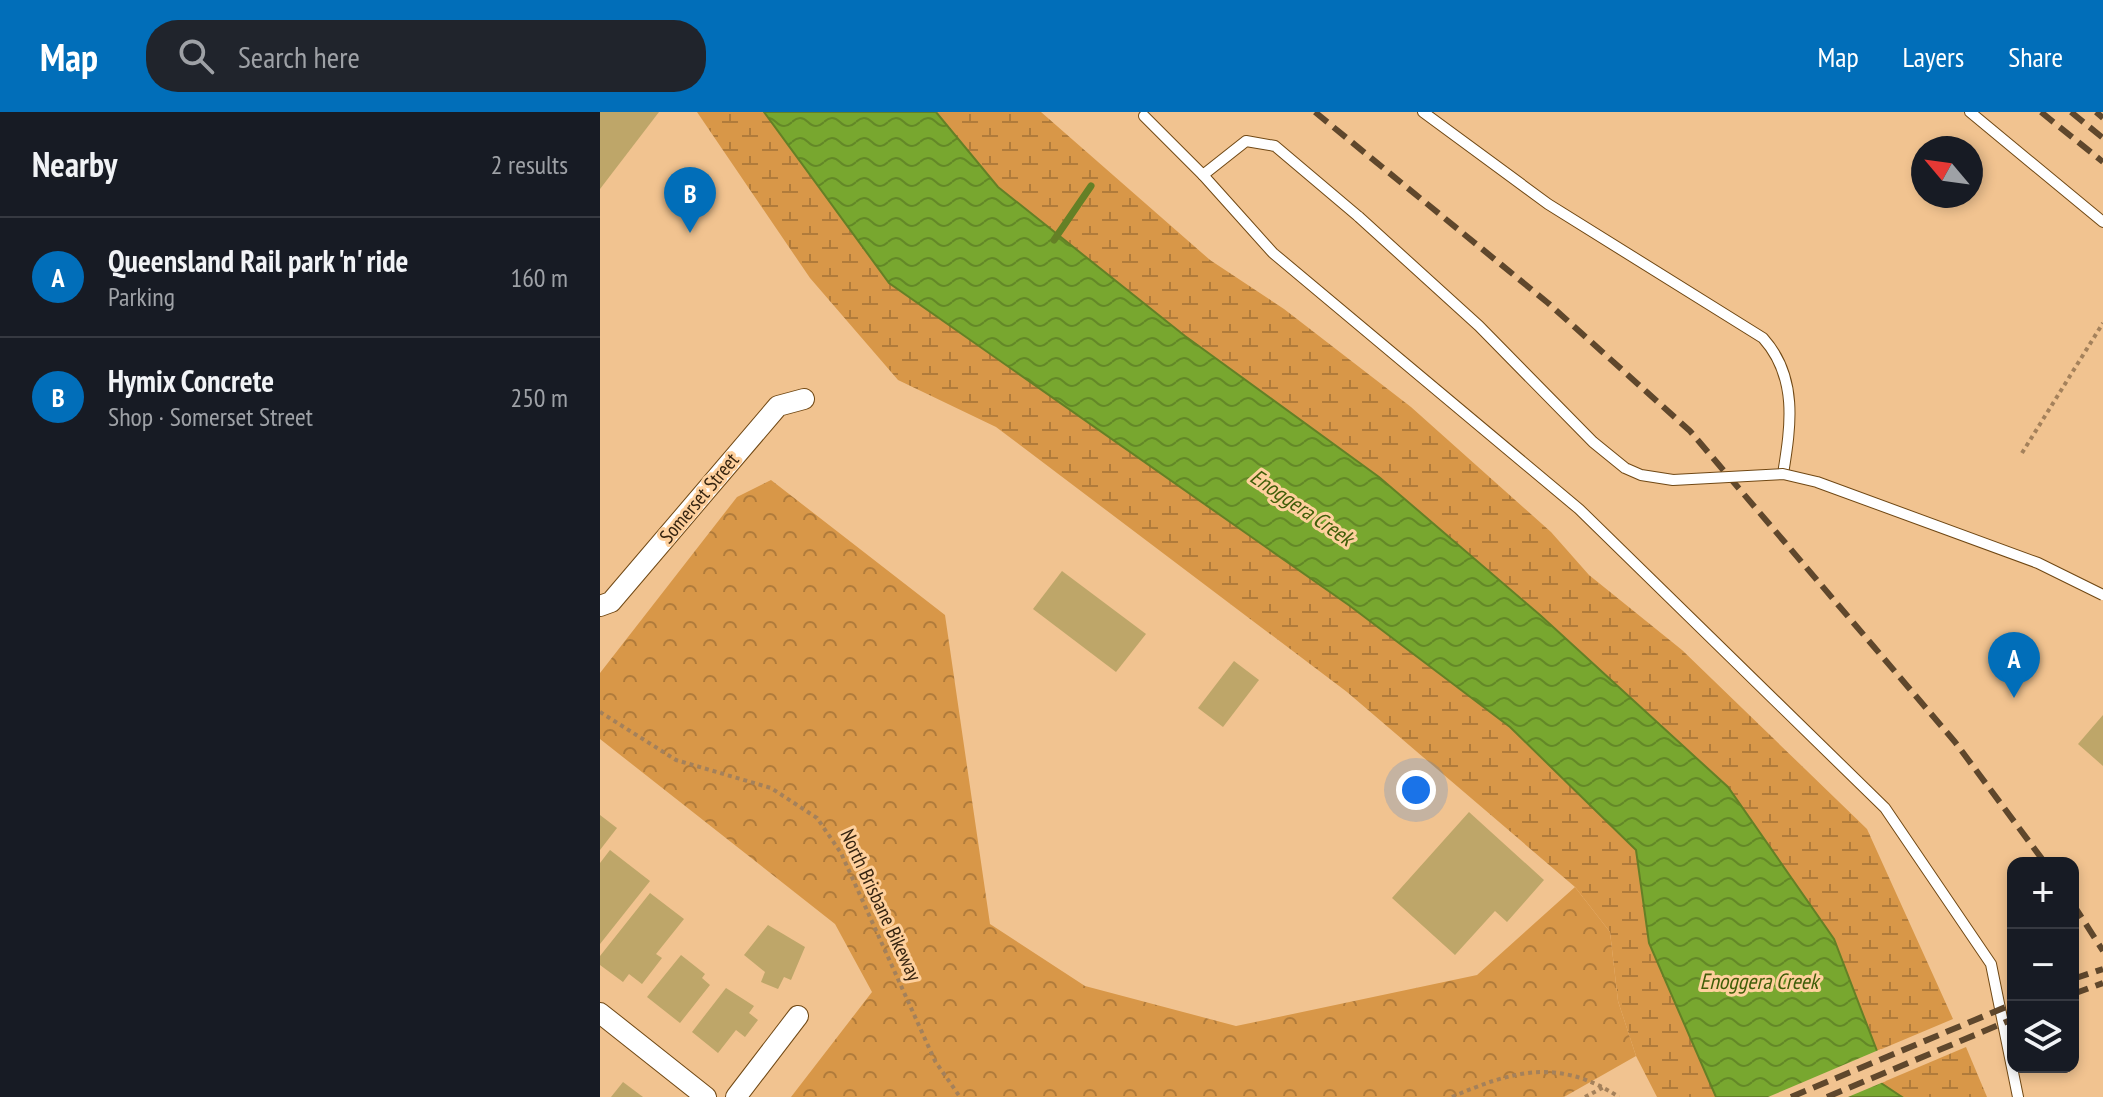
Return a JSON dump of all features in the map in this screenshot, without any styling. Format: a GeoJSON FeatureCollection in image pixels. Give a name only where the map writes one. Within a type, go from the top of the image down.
{"type":"FeatureCollection","features":[{"type":"Feature","properties":{"kind":"street","name":"Somerset Street"},"geometry":{"type":"LineString","coordinates":[[600,606],[611,602],[778,406],[804,399]]}},
{"type":"Feature","properties":{"kind":"street"},"geometry":{"type":"LineString","coordinates":[[600,1013],[706,1097]]}},
{"type":"Feature","properties":{"kind":"street"},"geometry":{"type":"LineString","coordinates":[[736,1097],[798,1016]]}},
{"type":"Feature","properties":{"kind":"lane"},"geometry":{"type":"LineString","coordinates":[[1423,112],[1548,204],[1763,338],[1777,354],[1788,377],[1790,431],[1783,474]]}},
{"type":"Feature","properties":{"kind":"lane"},"geometry":{"type":"LineString","coordinates":[[1970,112],[2103,222]]}},
{"type":"Feature","properties":{"kind":"lane"},"geometry":{"type":"LineString","coordinates":[[1144,116],[1203,175],[1273,253],[1579,509],[1885,808],[1991,964],[2018,1097]]}},
{"type":"Feature","properties":{"kind":"lane"},"geometry":{"type":"LineString","coordinates":[[1203,175],[1246,141],[1275,146],[1479,326],[1593,442],[1625,468],[1641,475],[1673,480],[1783,474],[1817,482],[2038,563],[2103,595]]}},
{"type":"Feature","properties":{"kind":"path"},"geometry":{"type":"LineString","coordinates":[[2022,453],[2103,323]]}},
{"type":"Feature","properties":{"kind":"path","name":"North Brisbane Bikeway"},"geometry":{"type":"LineString","coordinates":[[600,712],[656,750],[702,770],[771,788],[817,818],[841,853],[935,1061],[960,1097]]}},
{"type":"Feature","properties":{"kind":"path"},"geometry":{"type":"LineString","coordinates":[[1452,1097],[1503,1076],[1524,1072],[1564,1073],[1604,1087],[1619,1097]]}},
{"type":"Feature","properties":{"kind":"path"},"geometry":{"type":"LineString","coordinates":[[1585,1097],[1604,1087]]}},
{"type":"Feature","properties":{"kind":"green space"},"geometry":{"type":"Polygon","coordinates":[[[697,112],[764,112],[889,283],[1350,606],[1510,727],[1636,850],[1649,943],[1716,1097],[1657,1097],[1636,1056],[1618,1001],[1610,932],[1575,887],[1347,692],[996,427],[898,380],[810,278],[697,112]]]}},
{"type":"Feature","properties":{"kind":"green space"},"geometry":{"type":"Polygon","coordinates":[[[936,112],[1041,112],[1210,260],[1284,309],[1411,407],[1551,532],[1589,575],[1682,650],[1867,829],[1953,1019],[1877,1051],[1834,939],[1727,787],[1540,615],[1379,477],[1185,336],[998,187],[936,112]]]}},
{"type":"Feature","properties":{"kind":"green space"},"geometry":{"type":"Polygon","coordinates":[[[771,480],[945,615],[990,924],[1085,986],[1236,1026],[1477,975],[1575,887],[1610,932],[1618,1001],[1636,1056],[1564,1097],[791,1097],[872,992],[835,924],[600,739],[600,673],[737,497],[771,480]]]}},
{"type":"Feature","properties":{"kind":"green space"},"geometry":{"type":"Polygon","coordinates":[[[1966,1047],[1987,1097],[1902,1097],[1881,1083],[1966,1047]]]}},
{"type":"Feature","properties":{"kind":"water","name":"Enoggera Creek"},"geometry":{"type":"Polygon","coordinates":[[[764,112],[936,112],[998,187],[1185,336],[1379,477],[1540,615],[1728,787],[1834,939],[1877,1051],[1881,1083],[1902,1097],[1716,1097],[1649,943],[1636,850],[1510,727],[1350,606],[889,283],[764,112]]]}},
{"type":"Feature","properties":{"kind":"pier"},"geometry":{"type":"Polygon","coordinates":[[[1881,1049],[1886,1081],[1848,1097],[1768,1097],[1881,1049]]]}},
{"type":"Feature","properties":{"kind":"building"},"geometry":{"type":"Polygon","coordinates":[[[600,112],[659,112],[600,189],[600,112]]]}},
{"type":"Feature","properties":{"kind":"building"},"geometry":{"type":"Polygon","coordinates":[[[1062,571],[1146,634],[1116,672],[1033,609],[1062,571]]]}},
{"type":"Feature","properties":{"kind":"building"},"geometry":{"type":"Polygon","coordinates":[[[1234,661],[1259,680],[1223,727],[1198,708],[1234,661]]]}},
{"type":"Feature","properties":{"kind":"building"},"geometry":{"type":"Polygon","coordinates":[[[2103,715],[2103,766],[2078,744],[2103,715]]]}},
{"type":"Feature","properties":{"kind":"building"},"geometry":{"type":"Polygon","coordinates":[[[1469,812],[1544,880],[1507,922],[1495,911],[1455,955],[1392,898],[1469,812]]]}},
{"type":"Feature","properties":{"kind":"building"},"geometry":{"type":"Polygon","coordinates":[[[600,815],[617,828],[600,850],[600,815]]]}},
{"type":"Feature","properties":{"kind":"building"},"geometry":{"type":"Polygon","coordinates":[[[610,850],[650,881],[600,944],[600,863],[610,850]]]}},
{"type":"Feature","properties":{"kind":"building"},"geometry":{"type":"Polygon","coordinates":[[[650,893],[684,919],[656,954],[662,958],[642,984],[629,974],[623,982],[600,965],[600,956],[650,893]]]}},
{"type":"Feature","properties":{"kind":"building"},"geometry":{"type":"Polygon","coordinates":[[[768,925],[805,947],[791,980],[784,977],[778,989],[761,982],[765,972],[744,955],[768,925]]]}},
{"type":"Feature","properties":{"kind":"building"},"geometry":{"type":"Polygon","coordinates":[[[681,955],[705,974],[702,978],[710,985],[680,1023],[647,997],[681,955]]]}},
{"type":"Feature","properties":{"kind":"building"},"geometry":{"type":"Polygon","coordinates":[[[726,988],[754,1006],[749,1013],[758,1020],[745,1037],[736,1030],[718,1053],[692,1032],[726,988]]]}},
{"type":"Feature","properties":{"kind":"building"},"geometry":{"type":"Polygon","coordinates":[[[623,1082],[643,1097],[611,1097],[623,1082]]]}},
{"type":"Feature","properties":{"kind":"waterway"},"geometry":{"type":"LineString","coordinates":[[1054,240],[1091,186]]}},
{"type":"Feature","properties":{"kind":"railway"},"geometry":{"type":"LineString","coordinates":[[1315,112],[1548,303],[1690,431],[1955,742],[2041,857]]}},
{"type":"Feature","properties":{"kind":"railway"},"geometry":{"type":"LineString","coordinates":[[2041,112],[2103,162]]}},
{"type":"Feature","properties":{"kind":"railway"},"geometry":{"type":"LineString","coordinates":[[2071,112],[2103,138]]}},
{"type":"Feature","properties":{"kind":"railway"},"geometry":{"type":"LineString","coordinates":[[2096,112],[2103,118]]}},
{"type":"Feature","properties":{"kind":"railway"},"geometry":{"type":"LineString","coordinates":[[2079,913],[2103,951]]}},
{"type":"Feature","properties":{"kind":"railway"},"geometry":{"type":"LineString","coordinates":[[2079,977],[2103,969]]}},
{"type":"Feature","properties":{"kind":"railway"},"geometry":{"type":"LineString","coordinates":[[2079,992],[2103,983]]}},
{"type":"Feature","properties":{"kind":"railway"},"geometry":{"type":"LineString","coordinates":[[1791,1097],[2007,1007]]}},
{"type":"Feature","properties":{"kind":"railway"},"geometry":{"type":"LineString","coordinates":[[1827,1097],[2007,1022]]}},
{"type":"Feature","properties":{"kind":"place","name":"Hymix Concrete"},"geometry":{"type":"Point","coordinates":[690,233]}},
{"type":"Feature","properties":{"kind":"place","name":"Queensland Rail park 'n' ride"},"geometry":{"type":"Point","coordinates":[2014,698]}}]}
